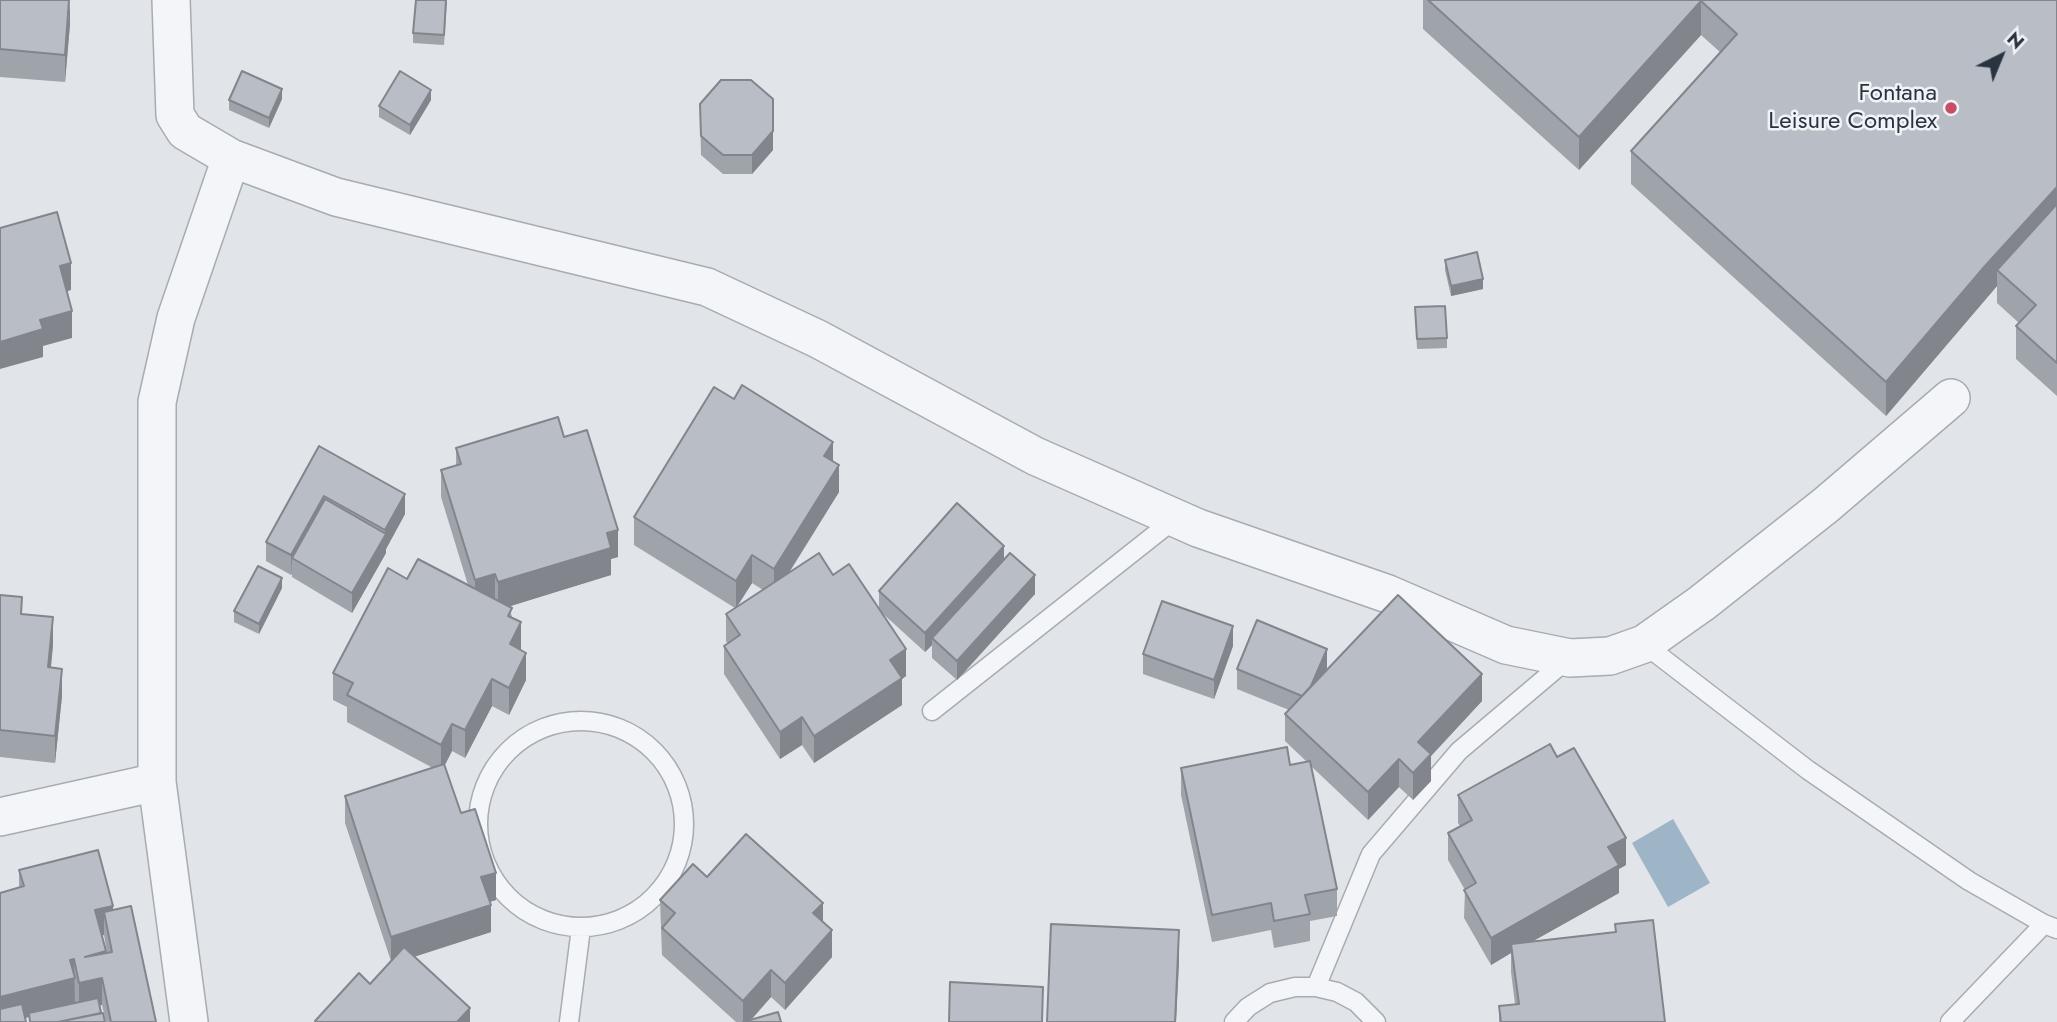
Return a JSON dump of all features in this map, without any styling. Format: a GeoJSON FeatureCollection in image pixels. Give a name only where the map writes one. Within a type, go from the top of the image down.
{"type":"FeatureCollection","features":[{"type":"Feature","properties":{"kind":"street"},"geometry":{"type":"LineString","coordinates":[[171,0],[176,115],[185,131],[231,158],[336,197],[707,287],[818,339],[1035,456],[1198,528],[1388,594],[1506,645],[1570,658],[1610,656],[1644,644],[1702,603],[1826,505],[1951,398]]}},
{"type":"Feature","properties":{"kind":"street"},"geometry":{"type":"LineString","coordinates":[[189,1022],[157,782],[157,402],[176,318],[231,158]]}},
{"type":"Feature","properties":{"kind":"street"},"geometry":{"type":"LineString","coordinates":[[0,817],[157,782]]}},
{"type":"Feature","properties":{"kind":"lane"},"geometry":{"type":"LineString","coordinates":[[932,711],[1176,518]]}},
{"type":"Feature","properties":{"kind":"lane"},"geometry":{"type":"LineString","coordinates":[[1644,644],[1808,770],[1969,881],[2050,926],[1950,1022]]}},
{"type":"Feature","properties":{"kind":"lane"},"geometry":{"type":"LineString","coordinates":[[1316,987],[1371,853],[1459,751],[1570,658]]}},
{"type":"Feature","properties":{"kind":"lane"},"geometry":{"type":"LineString","coordinates":[[570,720],[607,722],[626,730],[655,750],[676,780],[685,815],[678,864],[659,895],[630,917],[581,928],[529,915],[501,891],[483,859],[477,814],[486,779],[507,750],[535,730],[570,720]]}},
{"type":"Feature","properties":{"kind":"lane"},"geometry":{"type":"LineString","coordinates":[[569,1022],[581,928]]}},
{"type":"Feature","properties":{"kind":"lane"},"geometry":{"type":"LineString","coordinates":[[1234,1022],[1248,1007],[1270,993],[1295,987],[1316,987],[1337,992],[1356,1002],[1376,1022]]}},
{"type":"Feature","properties":{"kind":"water"},"geometry":{"type":"Polygon","coordinates":[[[1673,819],[1710,883],[1668,907],[1632,843],[1673,819]]]}},
{"type":"Feature","properties":{"kind":"building"},"geometry":{"type":"Polygon","coordinates":[[[0,0],[69,0],[65,55],[0,49],[0,0]]]}},
{"type":"Feature","properties":{"kind":"building"},"geometry":{"type":"Polygon","coordinates":[[[416,0],[446,0],[444,35],[413,33],[416,0]]]}},
{"type":"Feature","properties":{"kind":"building"},"geometry":{"type":"Polygon","coordinates":[[[1428,0],[2057,0],[2057,187],[1886,382],[1631,151],[1737,34],[1701,1],[1579,137],[1428,0]]]}},
{"type":"Feature","properties":{"kind":"building"},"geometry":{"type":"Polygon","coordinates":[[[242,71],[282,89],[269,118],[229,100],[242,71]]]}},
{"type":"Feature","properties":{"kind":"building"},"geometry":{"type":"Polygon","coordinates":[[[400,71],[431,90],[410,125],[379,106],[400,71]]]}},
{"type":"Feature","properties":{"kind":"building"},"geometry":{"type":"Polygon","coordinates":[[[721,80],[751,80],[773,99],[773,131],[752,155],[723,155],[701,136],[700,104],[721,80]]]}},
{"type":"Feature","properties":{"kind":"building"},"geometry":{"type":"Polygon","coordinates":[[[2057,204],[2057,363],[2016,326],[2036,305],[1997,270],[2057,204]]]}},
{"type":"Feature","properties":{"kind":"building"},"geometry":{"type":"Polygon","coordinates":[[[57,212],[71,263],[60,266],[72,311],[40,320],[43,329],[0,342],[0,228],[57,212]]]}},
{"type":"Feature","properties":{"kind":"building"},"geometry":{"type":"Polygon","coordinates":[[[1477,252],[1483,279],[1451,286],[1445,260],[1477,252]]]}},
{"type":"Feature","properties":{"kind":"building"},"geometry":{"type":"Polygon","coordinates":[[[1445,306],[1447,338],[1417,339],[1415,307],[1445,306]]]}},
{"type":"Feature","properties":{"kind":"building"},"geometry":{"type":"Polygon","coordinates":[[[742,385],[833,442],[824,456],[839,465],[774,569],[752,555],[736,581],[634,517],[714,387],[734,399],[742,385]]]}},
{"type":"Feature","properties":{"kind":"building"},"geometry":{"type":"Polygon","coordinates":[[[558,417],[564,437],[587,430],[618,530],[607,533],[611,548],[498,582],[495,574],[475,580],[441,470],[461,464],[456,448],[558,417]]]}},
{"type":"Feature","properties":{"kind":"building"},"geometry":{"type":"Polygon","coordinates":[[[319,446],[405,494],[385,530],[324,496],[291,555],[266,542],[319,446]]]}},
{"type":"Feature","properties":{"kind":"building"},"geometry":{"type":"Polygon","coordinates":[[[325,499],[386,534],[352,593],[292,558],[325,499]]]}},
{"type":"Feature","properties":{"kind":"building"},"geometry":{"type":"Polygon","coordinates":[[[957,503],[1004,546],[925,633],[879,591],[957,503]]]}},
{"type":"Feature","properties":{"kind":"building"},"geometry":{"type":"Polygon","coordinates":[[[819,553],[833,575],[849,564],[906,649],[890,660],[902,678],[814,736],[802,717],[780,732],[724,646],[740,635],[726,614],[819,553]]]}},
{"type":"Feature","properties":{"kind":"building"},"geometry":{"type":"Polygon","coordinates":[[[1010,553],[1035,575],[957,661],[932,638],[1010,553]]]}},
{"type":"Feature","properties":{"kind":"building"},"geometry":{"type":"Polygon","coordinates":[[[418,559],[512,608],[508,616],[521,622],[510,644],[526,653],[509,688],[492,679],[465,730],[452,724],[441,745],[347,695],[353,683],[333,673],[388,568],[407,579],[418,559]]]}},
{"type":"Feature","properties":{"kind":"building"},"geometry":{"type":"Polygon","coordinates":[[[258,566],[282,578],[259,624],[234,611],[258,566]]]}},
{"type":"Feature","properties":{"kind":"building"},"geometry":{"type":"Polygon","coordinates":[[[0,595],[22,597],[21,614],[53,617],[48,667],[62,669],[55,736],[0,730],[0,595]]]}},
{"type":"Feature","properties":{"kind":"building"},"geometry":{"type":"Polygon","coordinates":[[[1398,595],[1482,674],[1418,742],[1431,754],[1413,773],[1399,759],[1368,792],[1285,714],[1398,595]]]}},
{"type":"Feature","properties":{"kind":"building"},"geometry":{"type":"Polygon","coordinates":[[[1162,601],[1233,626],[1214,680],[1143,654],[1162,601]]]}},
{"type":"Feature","properties":{"kind":"building"},"geometry":{"type":"Polygon","coordinates":[[[1257,620],[1327,649],[1311,686],[1302,696],[1237,669],[1257,620]]]}},
{"type":"Feature","properties":{"kind":"building"},"geometry":{"type":"Polygon","coordinates":[[[1550,744],[1557,757],[1574,748],[1626,838],[1608,847],[1619,865],[1491,938],[1464,890],[1476,883],[1448,833],[1472,820],[1458,795],[1550,744]]]}},
{"type":"Feature","properties":{"kind":"building"},"geometry":{"type":"Polygon","coordinates":[[[1287,747],[1290,765],[1310,761],[1337,889],[1305,895],[1310,914],[1274,921],[1271,903],[1212,915],[1181,768],[1287,747]]]}},
{"type":"Feature","properties":{"kind":"building"},"geometry":{"type":"Polygon","coordinates":[[[444,764],[461,813],[475,809],[496,873],[481,877],[491,905],[391,937],[345,796],[444,764]]]}},
{"type":"Feature","properties":{"kind":"building"},"geometry":{"type":"Polygon","coordinates":[[[746,834],[823,903],[813,913],[832,930],[785,983],[771,970],[743,1001],[662,928],[675,913],[660,900],[693,864],[707,877],[746,834]]]}},
{"type":"Feature","properties":{"kind":"building"},"geometry":{"type":"Polygon","coordinates":[[[98,850],[113,906],[95,910],[106,951],[85,957],[112,952],[104,912],[131,906],[156,1022],[111,1022],[102,978],[79,983],[74,959],[70,960],[75,978],[0,997],[0,893],[24,886],[19,870],[98,850]]]}},
{"type":"Feature","properties":{"kind":"building"},"geometry":{"type":"Polygon","coordinates":[[[1653,920],[1665,1022],[1501,1022],[1499,1006],[1519,1004],[1511,944],[1616,932],[1615,924],[1653,920]]]}},
{"type":"Feature","properties":{"kind":"building"},"geometry":{"type":"Polygon","coordinates":[[[1051,924],[1179,930],[1175,1022],[1047,1022],[1051,924]]]}},
{"type":"Feature","properties":{"kind":"building"},"geometry":{"type":"Polygon","coordinates":[[[404,947],[470,1008],[457,1022],[315,1021],[359,973],[370,984],[404,947]]]}},
{"type":"Feature","properties":{"kind":"building"},"geometry":{"type":"Polygon","coordinates":[[[950,982],[1043,987],[1042,1022],[949,1022],[950,982]]]}},
{"type":"Feature","properties":{"kind":"building"},"geometry":{"type":"Polygon","coordinates":[[[98,998],[101,1013],[58,1022],[30,1022],[29,1013],[98,998]]]}},
{"type":"Feature","properties":{"kind":"building"},"geometry":{"type":"Polygon","coordinates":[[[22,1004],[26,1022],[0,1022],[0,1009],[22,1004]]]}},
{"type":"Feature","properties":{"kind":"building"},"geometry":{"type":"Polygon","coordinates":[[[778,1012],[781,1022],[743,1022],[778,1012]]]}},
{"type":"Feature","properties":{"kind":"building"},"geometry":{"type":"Polygon","coordinates":[[[103,1013],[105,1022],[58,1022],[103,1013]]]}},
{"type":"Feature","properties":{"kind":"place","name":"Fontana Leisure Complex"},"geometry":{"type":"Point","coordinates":[1951,108]}}]}
